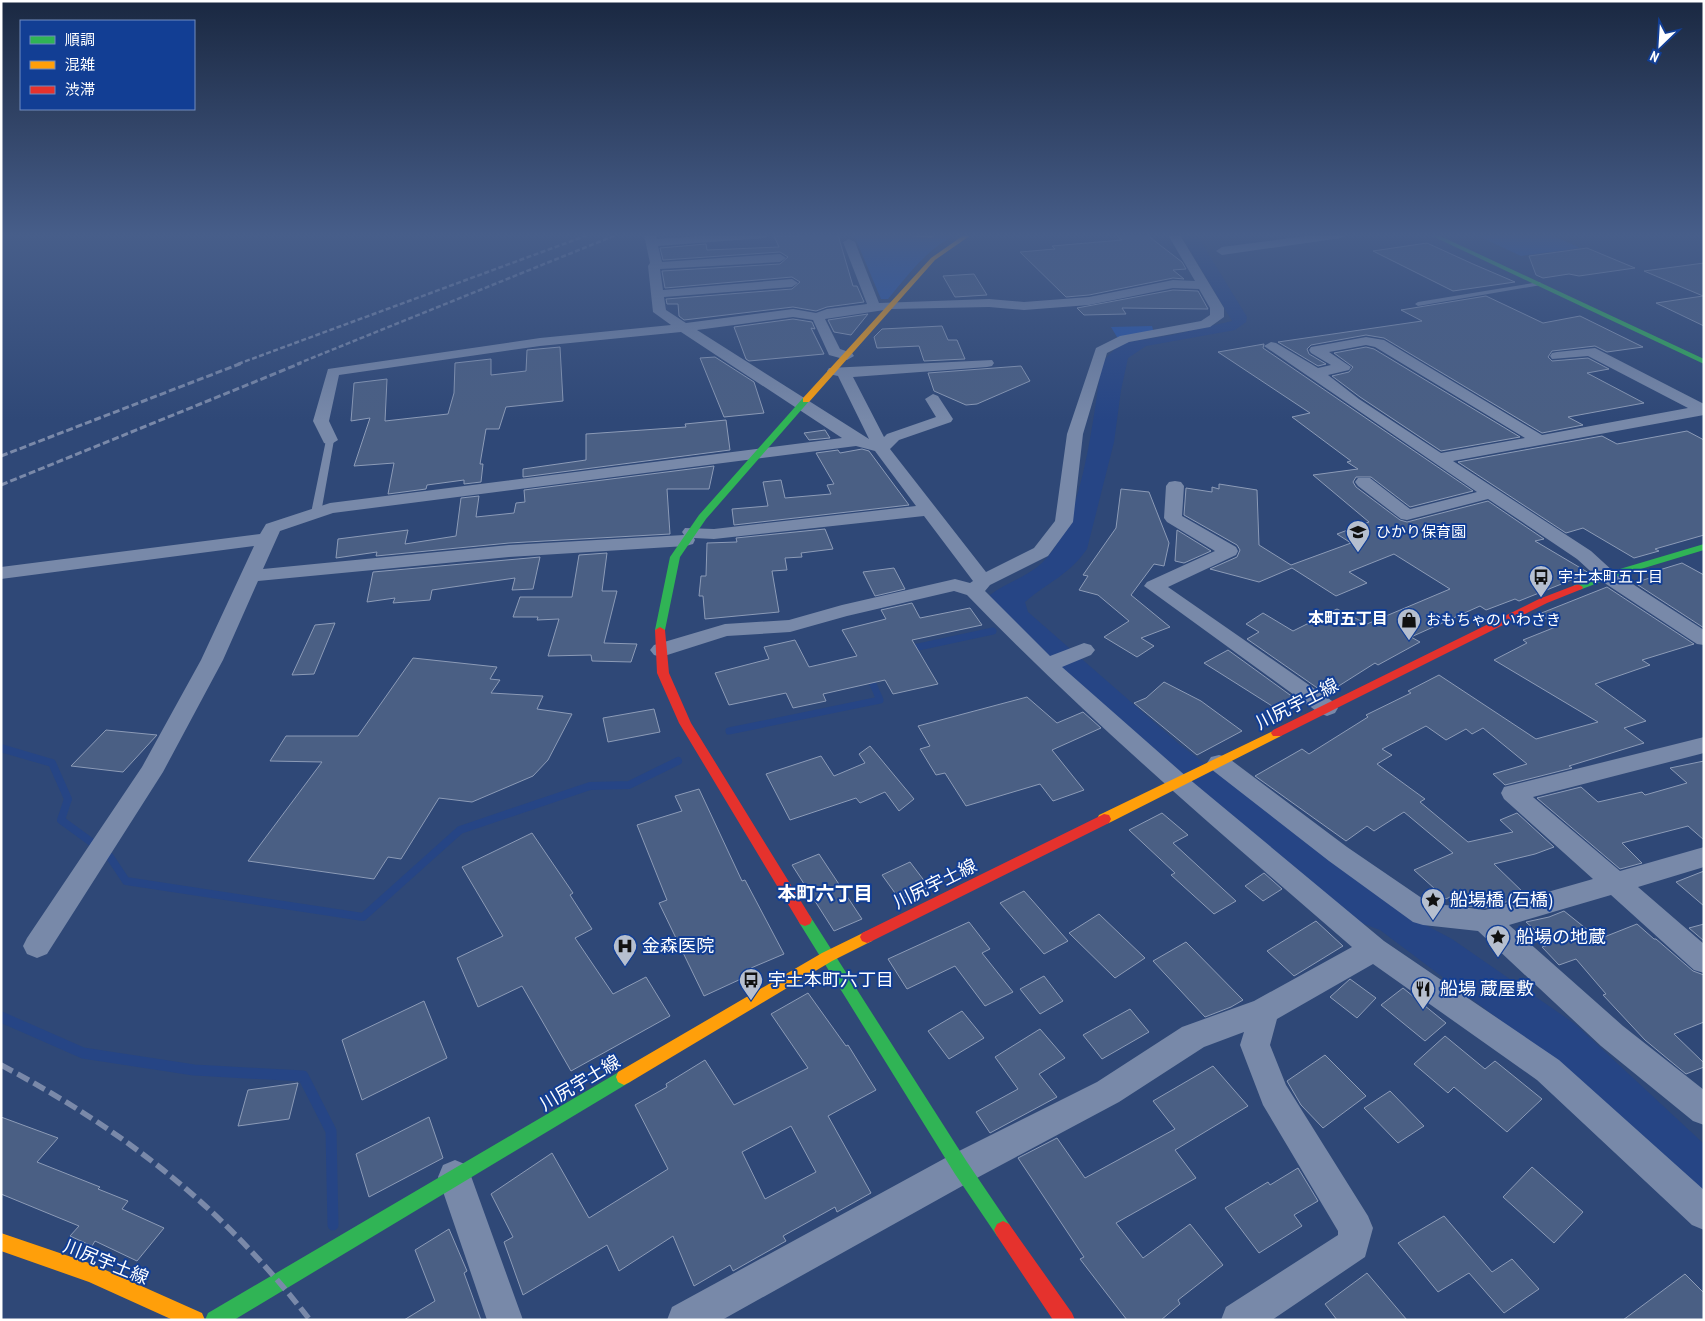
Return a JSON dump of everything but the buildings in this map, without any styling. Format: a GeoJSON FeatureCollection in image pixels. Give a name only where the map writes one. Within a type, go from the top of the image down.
{"type":"FeatureCollection","features":[{"type":"Feature","properties":{"kind":"street"},"geometry":{"type":"LineString","coordinates":[[657,297],[660,312],[681,328],[804,405],[857,441],[881,448]]}},
{"type":"Feature","properties":{"kind":"street"},"geometry":{"type":"LineString","coordinates":[[801,297],[834,352],[847,356]]}},
{"type":"Feature","properties":{"kind":"street"},"geometry":{"type":"LineString","coordinates":[[870,297],[874,306]]}},
{"type":"Feature","properties":{"kind":"street"},"geometry":{"type":"LineString","coordinates":[[899,297],[847,356],[839,372],[804,405],[702,517],[675,557],[668,584],[660,632],[663,673],[685,723],[827,957],[961,1168],[1065,1320]]}},
{"type":"Feature","properties":{"kind":"street"},"geometry":{"type":"LineString","coordinates":[[330,440],[321,421],[333,365],[681,328],[794,313],[813,317],[874,306],[989,303],[1024,306],[1089,301],[1111,297]]}},
{"type":"Feature","properties":{"kind":"street"},"geometry":{"type":"LineString","coordinates":[[661,650],[725,630],[790,626],[842,611],[955,585],[978,586],[1042,552],[1064,522],[1075,434],[1101,351],[1125,339],[1205,324],[1217,317],[1218,308],[1211,297]]}},
{"type":"Feature","properties":{"kind":"street"},"geometry":{"type":"LineString","coordinates":[[1566,297],[1704,362]]}},
{"type":"Feature","properties":{"kind":"street"},"geometry":{"type":"LineString","coordinates":[[1316,373],[1344,367],[1316,350],[1366,340],[1379,343],[1538,439]]}},
{"type":"Feature","properties":{"kind":"street"},"geometry":{"type":"LineString","coordinates":[[1271,346],[1316,373],[1354,402],[1584,555],[1607,576],[1704,639]]}},
{"type":"Feature","properties":{"kind":"street"},"geometry":{"type":"LineString","coordinates":[[1557,356],[1590,351],[1704,410]]}},
{"type":"Feature","properties":{"kind":"street"},"geometry":{"type":"LineString","coordinates":[[839,372],[987,363]]}},
{"type":"Feature","properties":{"kind":"street"},"geometry":{"type":"LineString","coordinates":[[839,372],[881,448],[928,510],[978,586],[1047,665],[1374,949],[1548,1070],[1704,1213]]}},
{"type":"Feature","properties":{"kind":"street"},"geometry":{"type":"LineString","coordinates":[[881,448],[893,437],[945,419],[934,399]]}},
{"type":"Feature","properties":{"kind":"street"},"geometry":{"type":"LineString","coordinates":[[1440,458],[1704,410]]}},
{"type":"Feature","properties":{"kind":"street"},"geometry":{"type":"LineString","coordinates":[[37,946],[151,772],[212,660],[272,528],[330,508],[857,441]]}},
{"type":"Feature","properties":{"kind":"street"},"geometry":{"type":"LineString","coordinates":[[1364,482],[1407,515],[1492,493]]}},
{"type":"Feature","properties":{"kind":"street"},"geometry":{"type":"LineString","coordinates":[[1175,486],[1173,518],[1229,551],[1154,586],[1327,708]]}},
{"type":"Feature","properties":{"kind":"street"},"geometry":{"type":"LineString","coordinates":[[251,576],[509,551],[714,534],[928,510]]}},
{"type":"Feature","properties":{"kind":"street"},"geometry":{"type":"LineString","coordinates":[[1,573],[267,539]]}},
{"type":"Feature","properties":{"kind":"street","name":"川尻宇土線"},"geometry":{"type":"LineString","coordinates":[[215,1320],[827,957],[1181,783],[1543,601],[1607,576],[1704,547]]}},
{"type":"Feature","properties":{"kind":"street"},"geometry":{"type":"LineString","coordinates":[[1047,665],[1084,650]]}},
{"type":"Feature","properties":{"kind":"street"},"geometry":{"type":"LineString","coordinates":[[1704,744],[1513,793],[1704,961]]}},
{"type":"Feature","properties":{"kind":"street"},"geometry":{"type":"LineString","coordinates":[[1216,765],[1423,914],[1485,921],[1704,857]]}},
{"type":"Feature","properties":{"kind":"street"},"geometry":{"type":"LineString","coordinates":[[1485,921],[1612,1036],[1704,1110]]}},
{"type":"Feature","properties":{"kind":"street"},"geometry":{"type":"LineString","coordinates":[[685,1320],[961,1168],[1108,1092],[1194,1037],[1264,1011],[1374,949]]}},
{"type":"Feature","properties":{"kind":"street"},"geometry":{"type":"LineString","coordinates":[[1239,1320],[1353,1245],[1356,1228],[1274,1094],[1254,1045],[1264,1011]]}},
{"type":"Feature","properties":{"kind":"street"},"geometry":{"type":"LineString","coordinates":[[455,1177],[504,1320]]}},
{"type":"Feature","properties":{"kind":"street","name":"川尻宇土線"},"geometry":{"type":"LineString","coordinates":[[1,1242],[92,1273],[195,1320]]}},
{"type":"Feature","properties":{"kind":"lane"},"geometry":{"type":"LineString","coordinates":[[1418,304],[1462,297]]}},
{"type":"Feature","properties":{"kind":"lane"},"geometry":{"type":"LineString","coordinates":[[316,513],[330,440]]}},
{"type":"Feature","properties":{"kind":"shaded area"},"geometry":{"type":"Polygon","coordinates":[[[880,297],[890,297],[888,299],[881,299],[880,297]]]}},
{"type":"Feature","properties":{"kind":"shaded area"},"geometry":{"type":"Polygon","coordinates":[[[1218,297],[1235,297],[1247,317],[1246,322],[1235,330],[1146,346],[1128,358],[1121,390],[1114,442],[1087,549],[1073,566],[1025,602],[1028,612],[1179,744],[1401,912],[1452,939],[1575,1024],[1704,1144],[1704,1199],[1529,1042],[1380,930],[1356,921],[1202,792],[990,605],[990,595],[1036,568],[1052,552],[1064,530],[1082,476],[1089,447],[1101,369],[1106,358],[1118,346],[1129,342],[1172,335],[1232,321],[1218,297]]]}},
{"type":"Feature","properties":{"kind":"shaded area"},"geometry":{"type":"Polygon","coordinates":[[[1152,326],[1154,333],[1125,339],[1117,337],[1111,327],[1152,326]]]}},
{"type":"Feature","properties":{"kind":"waterway"},"geometry":{"type":"LineString","coordinates":[[909,649],[993,631]]}},
{"type":"Feature","properties":{"kind":"waterway"},"geometry":{"type":"LineString","coordinates":[[729,731],[880,700],[869,675]]}},
{"type":"Feature","properties":{"kind":"waterway"},"geometry":{"type":"LineString","coordinates":[[1,748],[52,763],[68,799],[61,820],[94,844]]}},
{"type":"Feature","properties":{"kind":"waterway"},"geometry":{"type":"LineString","coordinates":[[110,857],[126,881],[363,917],[460,830],[590,786],[629,785],[678,761]]}},
{"type":"Feature","properties":{"kind":"waterway"},"geometry":{"type":"LineString","coordinates":[[1,1017],[83,1053],[194,1070],[303,1076],[331,1131],[333,1225]]}},
{"type":"Feature","properties":{"kind":"railway"},"geometry":{"type":"LineString","coordinates":[[238,364],[421,297]]}},
{"type":"Feature","properties":{"kind":"railway"},"geometry":{"type":"LineString","coordinates":[[297,364],[464,297]]}},
{"type":"Feature","properties":{"kind":"railway"},"geometry":{"type":"LineString","coordinates":[[1,456],[242,363]]}},
{"type":"Feature","properties":{"kind":"railway"},"geometry":{"type":"LineString","coordinates":[[1,485],[301,363]]}},
{"type":"Feature","properties":{"kind":"railway"},"geometry":{"type":"LineString","coordinates":[[1,1065],[90,1117],[170,1175],[207,1207],[242,1242],[277,1279],[310,1320]]}},
{"type":"Feature","properties":{"kind":"traffic: fast"},"geometry":{"type":"LineString","coordinates":[[1565,297],[1704,362]]}},
{"type":"Feature","properties":{"kind":"traffic: fast"},"geometry":{"type":"LineString","coordinates":[[660,630],[675,557],[702,517],[806,400]]}},
{"type":"Feature","properties":{"kind":"traffic: fast"},"geometry":{"type":"LineString","coordinates":[[1578,587],[1607,576],[1704,547]]}},
{"type":"Feature","properties":{"kind":"traffic: fast"},"geometry":{"type":"LineString","coordinates":[[805,920],[961,1168],[1003,1230]]}},
{"type":"Feature","properties":{"kind":"traffic: fast"},"geometry":{"type":"LineString","coordinates":[[215,1320],[624,1077]]}},
{"type":"Feature","properties":{"kind":"traffic: slow"},"geometry":{"type":"LineString","coordinates":[[806,400],[899,297]]}},
{"type":"Feature","properties":{"kind":"traffic: slow"},"geometry":{"type":"LineString","coordinates":[[1104,819],[1277,733]]}},
{"type":"Feature","properties":{"kind":"traffic: slow"},"geometry":{"type":"LineString","coordinates":[[624,1077],[827,957],[867,937]]}},
{"type":"Feature","properties":{"kind":"traffic: slow"},"geometry":{"type":"LineString","coordinates":[[1,1242],[92,1273],[195,1320]]}},
{"type":"Feature","properties":{"kind":"traffic: jam"},"geometry":{"type":"LineString","coordinates":[[1277,733],[1543,601],[1578,587]]}},
{"type":"Feature","properties":{"kind":"traffic: jam"},"geometry":{"type":"LineString","coordinates":[[660,630],[663,673],[685,723],[805,920]]}},
{"type":"Feature","properties":{"kind":"traffic: jam"},"geometry":{"type":"LineString","coordinates":[[867,937],[1104,819]]}},
{"type":"Feature","properties":{"kind":"traffic: jam"},"geometry":{"type":"LineString","coordinates":[[1003,1230],[1065,1320]]}},
{"type":"Feature","properties":{"kind":"place","name":"ひかり保育園"},"geometry":{"type":"Point","coordinates":[1358,553]}},
{"type":"Feature","properties":{"kind":"place","name":"宇土本町五丁目"},"geometry":{"type":"Point","coordinates":[1541,598]}},
{"type":"Feature","properties":{"kind":"place","name":"おもちゃのいわさき"},"geometry":{"type":"Point","coordinates":[1409,641]}},
{"type":"Feature","properties":{"kind":"place","name":"船場橋 (石橋)"},"geometry":{"type":"Point","coordinates":[1433,921]}},
{"type":"Feature","properties":{"kind":"place","name":"船場の地蔵"},"geometry":{"type":"Point","coordinates":[1498,958]}},
{"type":"Feature","properties":{"kind":"place","name":"金森医院"},"geometry":{"type":"Point","coordinates":[625,967]}},
{"type":"Feature","properties":{"kind":"place","name":"宇土本町六丁目"},"geometry":{"type":"Point","coordinates":[751,1001]}},
{"type":"Feature","properties":{"kind":"place","name":"船場 蔵屋敷"},"geometry":{"type":"Point","coordinates":[1423,1010]}},
{"type":"Feature","properties":{"kind":"district","name":"本町五丁目"},"geometry":{"type":"Point","coordinates":[1348,618]}},
{"type":"Feature","properties":{"kind":"district","name":"本町六丁目"},"geometry":{"type":"Point","coordinates":[825,893]}}]}
